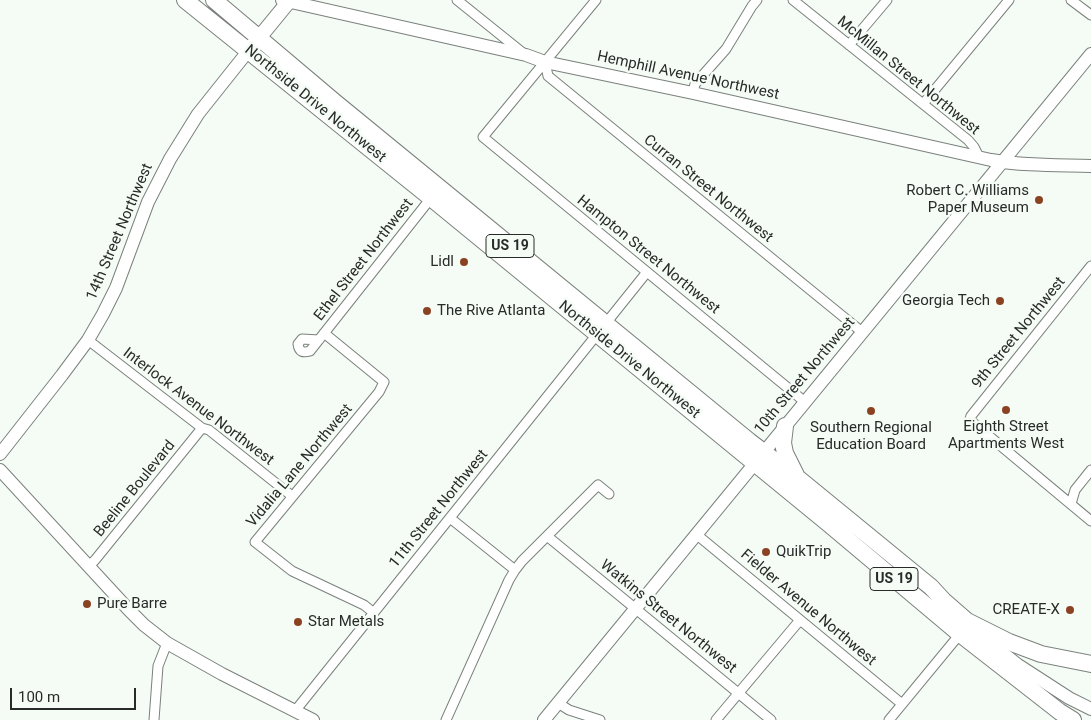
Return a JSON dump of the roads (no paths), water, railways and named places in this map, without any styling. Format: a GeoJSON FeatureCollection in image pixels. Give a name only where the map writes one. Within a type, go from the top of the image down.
{"type":"FeatureCollection","features":[{"type":"Feature","properties":{"kind":"highway","name":"Northside Drive Northwest"},"geometry":{"type":"LineString","coordinates":[[185,0],[254,44],[336,103],[503,240],[601,329]]}},
{"type":"Feature","properties":{"kind":"highway","name":"Northside Drive Northwest"},"geometry":{"type":"LineString","coordinates":[[214,0],[254,44],[431,198],[601,329],[759,458],[1060,712],[1073,720]]}},
{"type":"Feature","properties":{"kind":"highway"},"geometry":{"type":"LineString","coordinates":[[431,198],[448,202],[482,231],[503,240]]}},
{"type":"Feature","properties":{"kind":"highway"},"geometry":{"type":"LineString","coordinates":[[785,426],[784,448],[798,480]]}},
{"type":"Feature","properties":{"kind":"highway","name":"Northside Drive Northwest"},"geometry":{"type":"LineString","coordinates":[[759,458],[798,480],[931,587],[944,601],[965,631],[1009,642],[1041,654],[1091,664]]}},
{"type":"Feature","properties":{"kind":"main road","name":"14th Street Northwest"},"geometry":{"type":"LineString","coordinates":[[254,44],[287,0]]}},
{"type":"Feature","properties":{"kind":"street","name":"Hemphill Avenue Northwest"},"geometry":{"type":"LineString","coordinates":[[287,0],[526,55],[545,62],[1002,162],[1091,166]]}},
{"type":"Feature","properties":{"kind":"street"},"geometry":{"type":"LineString","coordinates":[[457,0],[526,55]]}},
{"type":"Feature","properties":{"kind":"street"},"geometry":{"type":"LineString","coordinates":[[545,62],[596,0]]}},
{"type":"Feature","properties":{"kind":"street"},"geometry":{"type":"LineString","coordinates":[[693,93],[695,84],[726,49],[752,6],[758,0]]}},
{"type":"Feature","properties":{"kind":"street","name":"McMillan Street Northwest"},"geometry":{"type":"LineString","coordinates":[[793,0],[968,140],[974,147],[978,157]]}},
{"type":"Feature","properties":{"kind":"street"},"geometry":{"type":"LineString","coordinates":[[849,45],[887,0]]}},
{"type":"Feature","properties":{"kind":"street"},"geometry":{"type":"LineString","coordinates":[[923,104],[1010,0]]}},
{"type":"Feature","properties":{"kind":"street"},"geometry":{"type":"LineString","coordinates":[[1071,0],[1091,15]]}},
{"type":"Feature","properties":{"kind":"street","name":"14th Street Northwest"},"geometry":{"type":"LineString","coordinates":[[0,454],[88,340],[116,288],[148,202],[170,158],[198,114],[254,44]]}},
{"type":"Feature","properties":{"kind":"street","name":"10th Street Northwest"},"geometry":{"type":"LineString","coordinates":[[544,720],[1091,54]]}},
{"type":"Feature","properties":{"kind":"street","name":"Hampton Street Northwest"},"geometry":{"type":"LineString","coordinates":[[545,62],[483,137],[806,402]]}},
{"type":"Feature","properties":{"kind":"street","name":"Curran Street Northwest"},"geometry":{"type":"LineString","coordinates":[[545,62],[548,76],[862,332]]}},
{"type":"Feature","properties":{"kind":"street","name":"Ethel Street Northwest"},"geometry":{"type":"LineString","coordinates":[[321,337],[431,198]]}},
{"type":"Feature","properties":{"kind":"street","name":"9th Street Northwest"},"geometry":{"type":"LineString","coordinates":[[1071,504],[970,419],[1091,266]]}},
{"type":"Feature","properties":{"kind":"street","name":"11th Street Northwest"},"geometry":{"type":"LineString","coordinates":[[295,711],[647,272]]}},
{"type":"Feature","properties":{"kind":"street","name":"Vidalia Lane Northwest"},"geometry":{"type":"LineString","coordinates":[[321,337],[384,382],[379,392],[255,542],[292,571],[364,605],[374,613]]}},
{"type":"Feature","properties":{"kind":"street","name":"Interlock Avenue Northwest"},"geometry":{"type":"LineString","coordinates":[[88,340],[202,428],[209,430],[292,496]]}},
{"type":"Feature","properties":{"kind":"street","name":"Beeline Boulevard"},"geometry":{"type":"LineString","coordinates":[[89,566],[202,428]]}},
{"type":"Feature","properties":{"kind":"street"},"geometry":{"type":"LineString","coordinates":[[0,470],[139,620],[167,643],[222,674],[312,720]]}},
{"type":"Feature","properties":{"kind":"street"},"geometry":{"type":"LineString","coordinates":[[1091,470],[1075,490],[1071,504],[1091,521]]}},
{"type":"Feature","properties":{"kind":"street"},"geometry":{"type":"LineString","coordinates":[[446,720],[516,570],[598,485],[608,494]]}},
{"type":"Feature","properties":{"kind":"street"},"geometry":{"type":"LineString","coordinates":[[450,518],[516,570]]}},
{"type":"Feature","properties":{"kind":"street","name":"Fielder Avenue Northwest"},"geometry":{"type":"LineString","coordinates":[[696,534],[902,704]]}},
{"type":"Feature","properties":{"kind":"street","name":"Watkins Street Northwest"},"geometry":{"type":"LineString","coordinates":[[547,536],[771,720]]}},
{"type":"Feature","properties":{"kind":"street"},"geometry":{"type":"LineString","coordinates":[[716,720],[800,620]]}},
{"type":"Feature","properties":{"kind":"street"},"geometry":{"type":"LineString","coordinates":[[889,720],[965,631],[972,629],[1018,665],[1069,698],[1091,709]]}},
{"type":"Feature","properties":{"kind":"street"},"geometry":{"type":"LineString","coordinates":[[965,631],[1010,665],[1018,665]]}},
{"type":"Feature","properties":{"kind":"street"},"geometry":{"type":"LineString","coordinates":[[154,720],[158,666],[167,643]]}},
{"type":"Feature","properties":{"kind":"street"},"geometry":{"type":"LineString","coordinates":[[558,703],[569,710],[600,720]]}},
{"type":"Feature","properties":{"kind":"place","name":"Robert C. Williams Paper Museum"},"geometry":{"type":"Point","coordinates":[1039,200]}},
{"type":"Feature","properties":{"kind":"place","name":"Lidl"},"geometry":{"type":"Point","coordinates":[464,262]}},
{"type":"Feature","properties":{"kind":"place","name":"Georgia Tech"},"geometry":{"type":"Point","coordinates":[1000,301]}},
{"type":"Feature","properties":{"kind":"place","name":"The Rive Atlanta"},"geometry":{"type":"Point","coordinates":[427,311]}},
{"type":"Feature","properties":{"kind":"place","name":"Eighth Street Apartments West"},"geometry":{"type":"Point","coordinates":[1006,410]}},
{"type":"Feature","properties":{"kind":"place","name":"Southern Regional Education Board"},"geometry":{"type":"Point","coordinates":[871,411]}},
{"type":"Feature","properties":{"kind":"place","name":"QuikTrip"},"geometry":{"type":"Point","coordinates":[766,552]}},
{"type":"Feature","properties":{"kind":"place","name":"Pure Barre"},"geometry":{"type":"Point","coordinates":[87,604]}},
{"type":"Feature","properties":{"kind":"place","name":"CREATE-X"},"geometry":{"type":"Point","coordinates":[1070,610]}},
{"type":"Feature","properties":{"kind":"place","name":"Star Metals"},"geometry":{"type":"Point","coordinates":[298,622]}}]}
